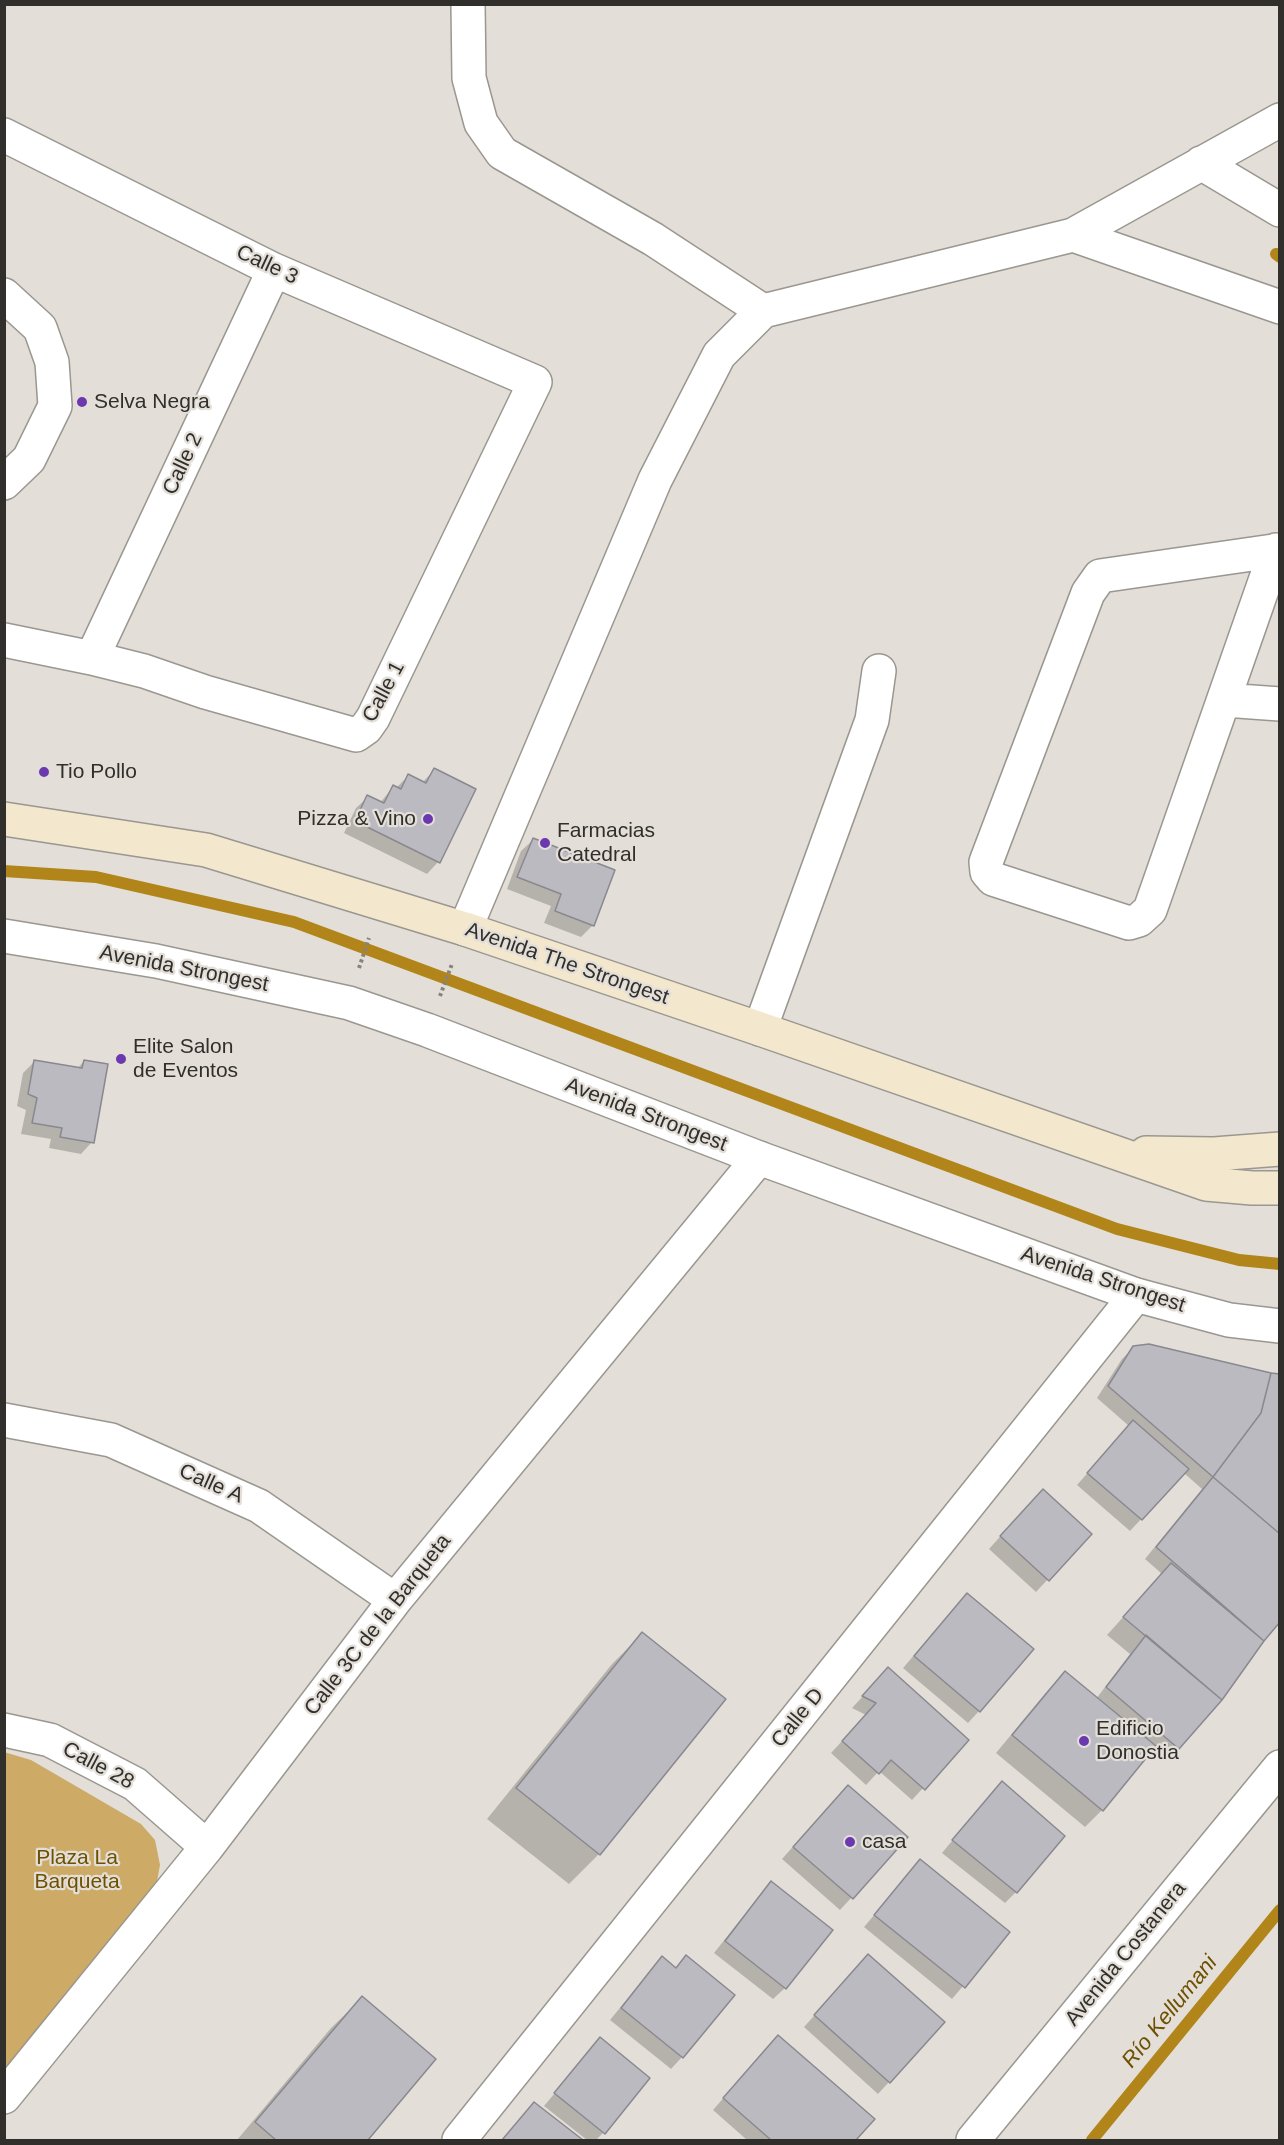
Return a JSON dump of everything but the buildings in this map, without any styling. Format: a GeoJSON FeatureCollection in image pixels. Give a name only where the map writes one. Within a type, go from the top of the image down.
{"type":"FeatureCollection","features":[{"type":"Feature","properties":{"kind":"main road","name":"Avenida The Strongest"},"geometry":{"type":"LineString","coordinates":[[4,819],[206,850],[460,943],[760,1029],[1206,1184],[1280,1188]]}},
{"type":"Feature","properties":{"kind":"main road","name":"Avenida The Strongest"},"geometry":{"type":"LineString","coordinates":[[1117,1152],[1214,1154],[1280,1149]]}},
{"type":"Feature","properties":{"kind":"street"},"geometry":{"type":"LineString","coordinates":[[468,4],[469,78],[481,123],[502,153],[653,239],[764,311]]}},
{"type":"Feature","properties":{"kind":"street"},"geometry":{"type":"LineString","coordinates":[[460,943],[655,480],[719,355],[764,311],[1073,235],[1280,120]]}},
{"type":"Feature","properties":{"kind":"street","name":"Calle 3"},"geometry":{"type":"LineString","coordinates":[[4,135],[274,270],[535,382]]}},
{"type":"Feature","properties":{"kind":"street"},"geometry":{"type":"LineString","coordinates":[[1201,163],[1280,210]]}},
{"type":"Feature","properties":{"kind":"street"},"geometry":{"type":"LineString","coordinates":[[1073,235],[1280,307]]}},
{"type":"Feature","properties":{"kind":"street","name":"Calle 2"},"geometry":{"type":"LineString","coordinates":[[92,658],[274,270]]}},
{"type":"Feature","properties":{"kind":"street"},"geometry":{"type":"LineString","coordinates":[[4,295],[40,328],[52,362],[55,406],[28,459],[4,483]]}},
{"type":"Feature","properties":{"kind":"street","name":"Calle 1"},"geometry":{"type":"LineString","coordinates":[[4,640],[92,658],[356,735],[366,728],[373,718],[535,382]]}},
{"type":"Feature","properties":{"kind":"street"},"geometry":{"type":"LineString","coordinates":[[1278,550],[1150,910],[1139,920],[1130,923],[993,879],[987,872],[986,862],[1088,592],[1100,576],[1278,550]]}},
{"type":"Feature","properties":{"kind":"street"},"geometry":{"type":"LineString","coordinates":[[760,1029],[872,720],[879,671]]}},
{"type":"Feature","properties":{"kind":"street"},"geometry":{"type":"LineString","coordinates":[[1224,700],[1280,704]]}},
{"type":"Feature","properties":{"kind":"street","name":"Avenida Strongest"},"geometry":{"type":"LineString","coordinates":[[4,936],[156,960],[348,1003],[427,1030],[759,1158],[1136,1294],[1229,1320],[1280,1326]]}},
{"type":"Feature","properties":{"kind":"street","name":"Calle 3C de la Barqueta"},"geometry":{"type":"LineString","coordinates":[[4,2097],[207,1847],[395,1600],[759,1158]]}},
{"type":"Feature","properties":{"kind":"street","name":"Calle D"},"geometry":{"type":"LineString","coordinates":[[459,2140],[1136,1294]]}},
{"type":"Feature","properties":{"kind":"street","name":"Calle A"},"geometry":{"type":"LineString","coordinates":[[4,1420],[111,1440],[259,1506],[395,1600]]}},
{"type":"Feature","properties":{"kind":"street","name":"Calle 28"},"geometry":{"type":"LineString","coordinates":[[4,1730],[50,1740],[135,1784],[207,1847]]}},
{"type":"Feature","properties":{"kind":"street","name":"Avenida Costanera"},"geometry":{"type":"LineString","coordinates":[[973,2140],[1280,1767]]}},
{"type":"Feature","properties":{"kind":"path"},"geometry":{"type":"LineString","coordinates":[[439,998],[460,943]]}},
{"type":"Feature","properties":{"kind":"path"},"geometry":{"type":"LineString","coordinates":[[358,972],[367,944]]}},
{"type":"Feature","properties":{"kind":"green space","name":"Plaza La Barqueta"},"geometry":{"type":"Polygon","coordinates":[[[4,1752],[31,1760],[141,1824],[155,1840],[160,1865],[156,1887],[5,2066],[4,1752]]]}},
{"type":"Feature","properties":{"kind":"waterway"},"geometry":{"type":"LineString","coordinates":[[1276,254],[1280,257]]}},
{"type":"Feature","properties":{"kind":"waterway"},"geometry":{"type":"LineString","coordinates":[[4,871],[96,877],[294,922],[1117,1229],[1239,1260],[1280,1264]]}},
{"type":"Feature","properties":{"kind":"waterway","name":"Río Kellumani"},"geometry":{"type":"LineString","coordinates":[[1092,2140],[1280,1910]]}},
{"type":"Feature","properties":{"kind":"place","name":"Selva Negra"},"geometry":{"type":"Point","coordinates":[82,402]}},
{"type":"Feature","properties":{"kind":"place","name":"Tio Pollo"},"geometry":{"type":"Point","coordinates":[44,772]}},
{"type":"Feature","properties":{"kind":"place","name":"Pizza & Vino"},"geometry":{"type":"Point","coordinates":[428,819]}},
{"type":"Feature","properties":{"kind":"place","name":"Farmacias Catedral"},"geometry":{"type":"Point","coordinates":[545,843]}},
{"type":"Feature","properties":{"kind":"place","name":"Elite Salon de Eventos"},"geometry":{"type":"Point","coordinates":[121,1059]}},
{"type":"Feature","properties":{"kind":"place","name":"Edificio Donostia"},"geometry":{"type":"Point","coordinates":[1084,1741]}},
{"type":"Feature","properties":{"kind":"place","name":"casa"},"geometry":{"type":"Point","coordinates":[850,1842]}}]}
